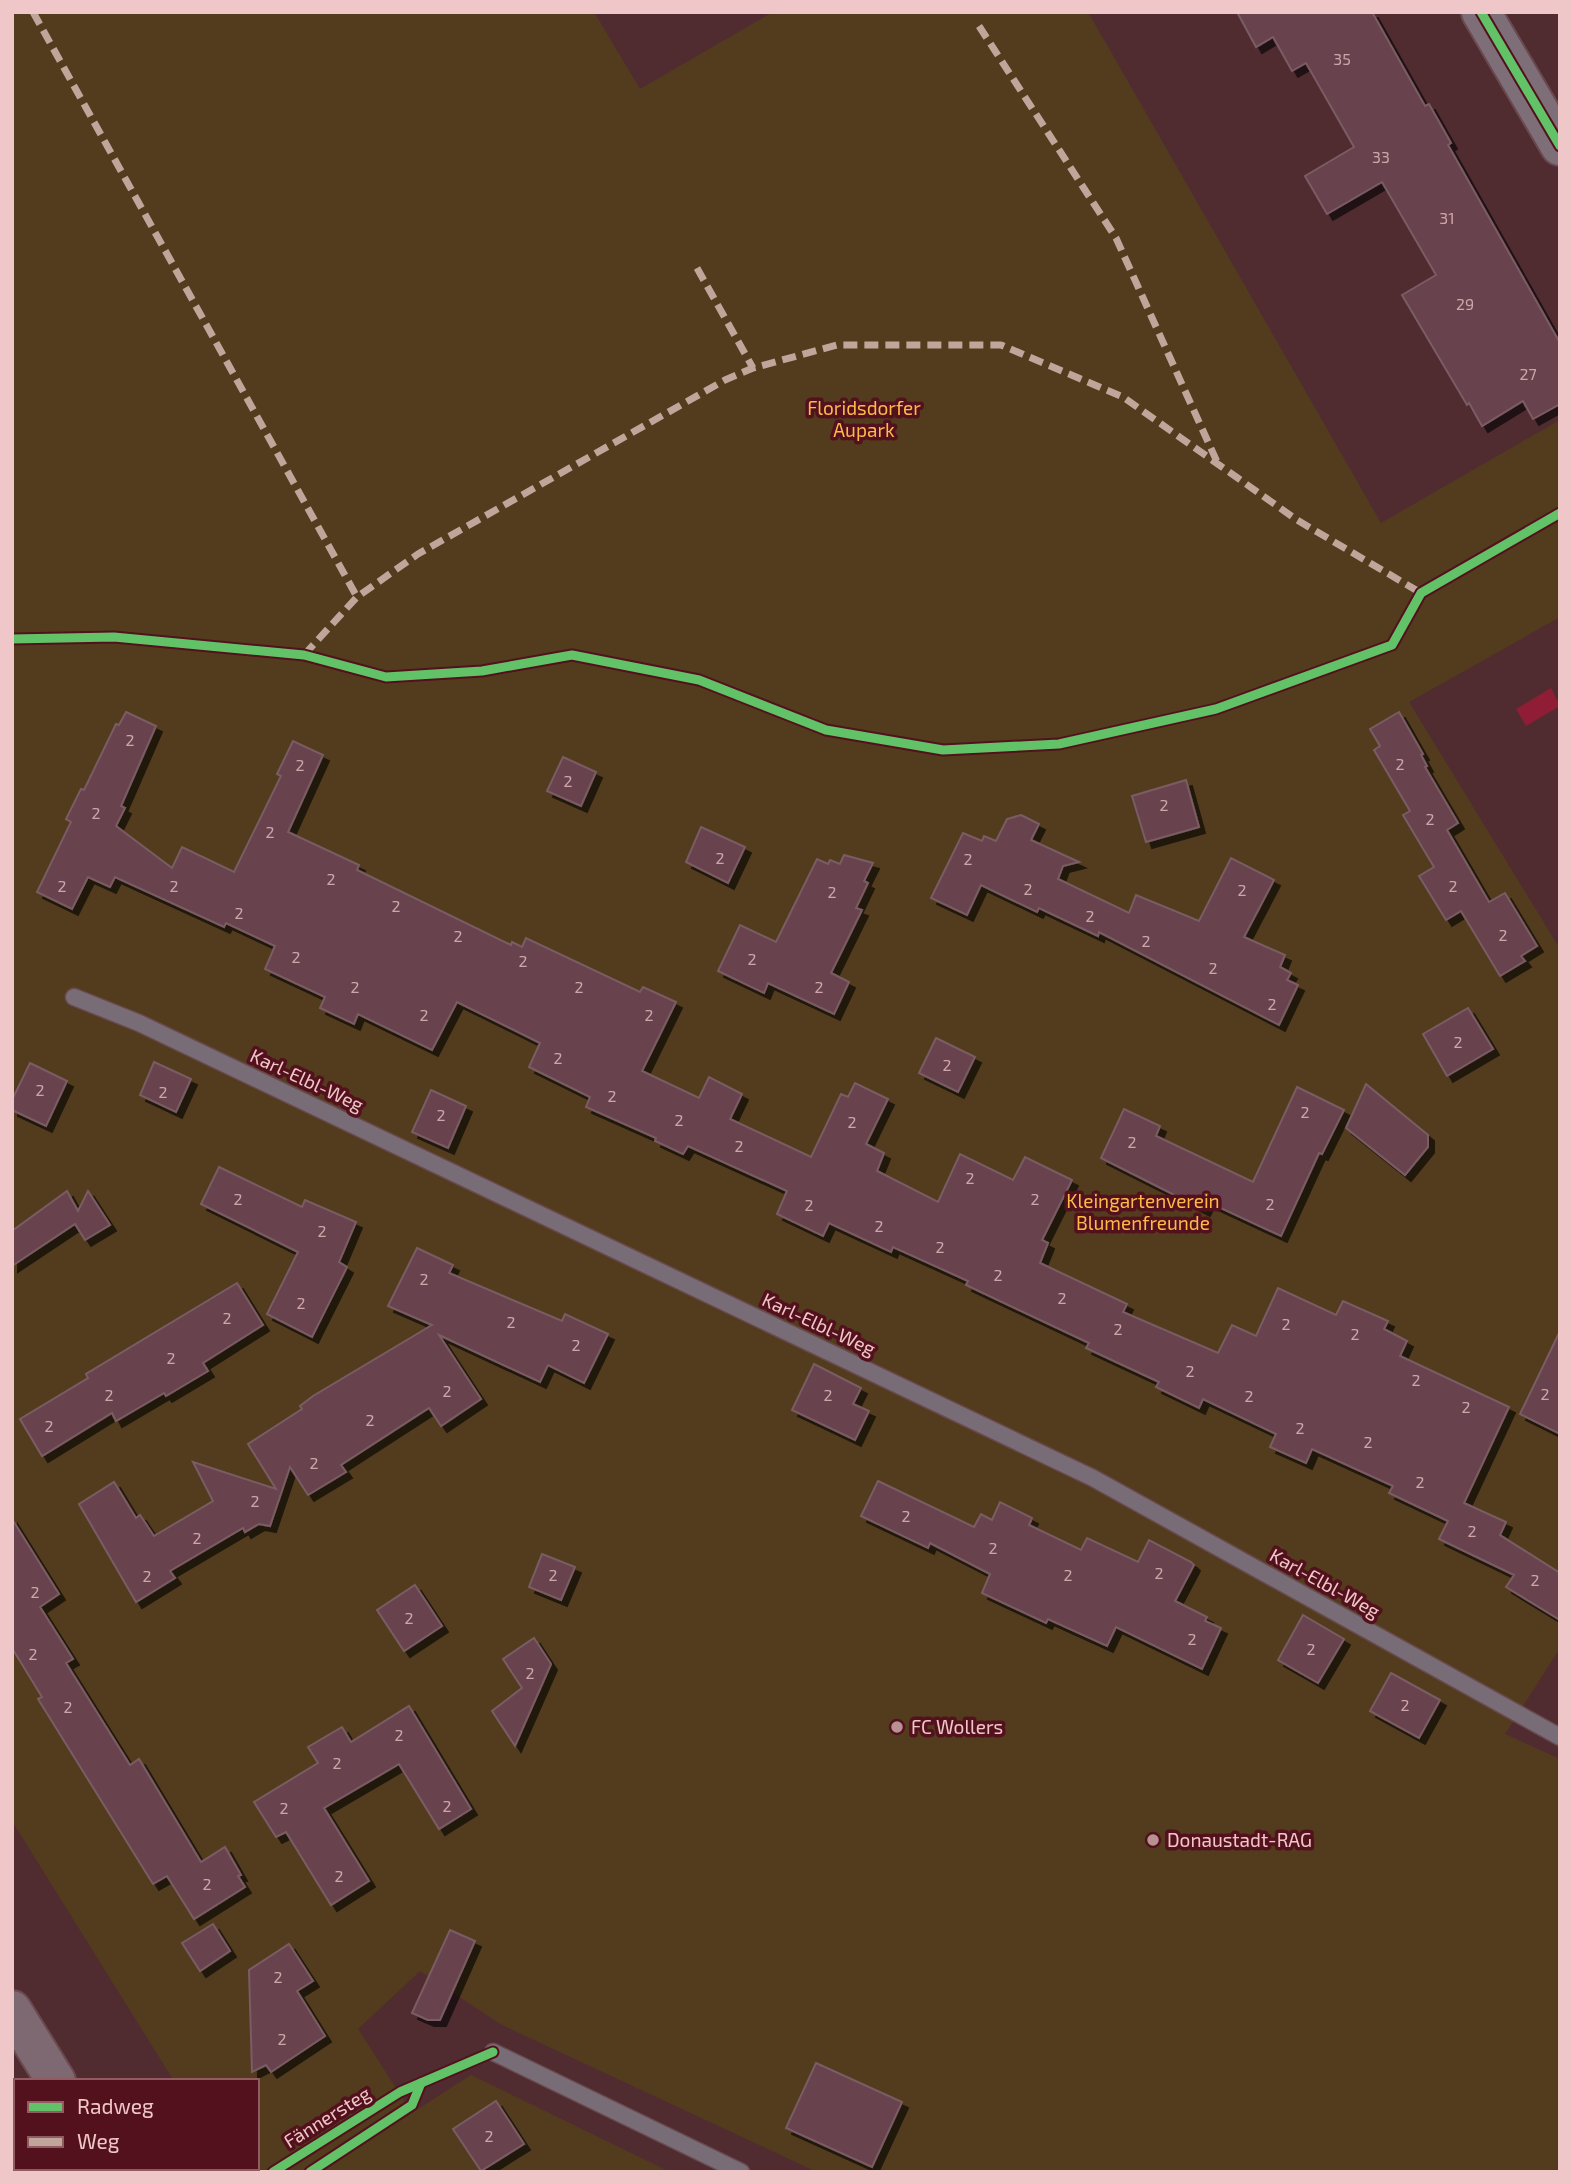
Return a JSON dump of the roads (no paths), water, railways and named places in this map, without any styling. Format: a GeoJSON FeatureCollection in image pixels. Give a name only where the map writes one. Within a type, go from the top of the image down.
{"type":"FeatureCollection","features":[{"type":"Feature","properties":{"kind":"highway"},"geometry":{"type":"LineString","coordinates":[[12,2010],[55,2079]]}},
{"type":"Feature","properties":{"kind":"street"},"geometry":{"type":"LineString","coordinates":[[1481,12],[1560,146]]}},
{"type":"Feature","properties":{"kind":"lane","name":"Karl-Elbl-Weg"},"geometry":{"type":"LineString","coordinates":[[74,997],[139,1023],[1093,1478],[1560,1737]]}},
{"type":"Feature","properties":{"kind":"lane"},"geometry":{"type":"LineString","coordinates":[[493,2052],[741,2172]]}},
{"type":"Feature","properties":{"kind":"place","name":"FC Wollers"},"geometry":{"type":"Point","coordinates":[897,1727]}},
{"type":"Feature","properties":{"kind":"place","name":"Donaustadt-RAG"},"geometry":{"type":"Point","coordinates":[1153,1840]}},
{"type":"Feature","properties":{"kind":"park label","name":"Floridsdorfer Aupark"},"geometry":{"type":"Point","coordinates":[864,419]}},
{"type":"Feature","properties":{"kind":"park label","name":"Kleingartenverein Blumenfreunde"},"geometry":{"type":"Point","coordinates":[1143,1212]}}]}
